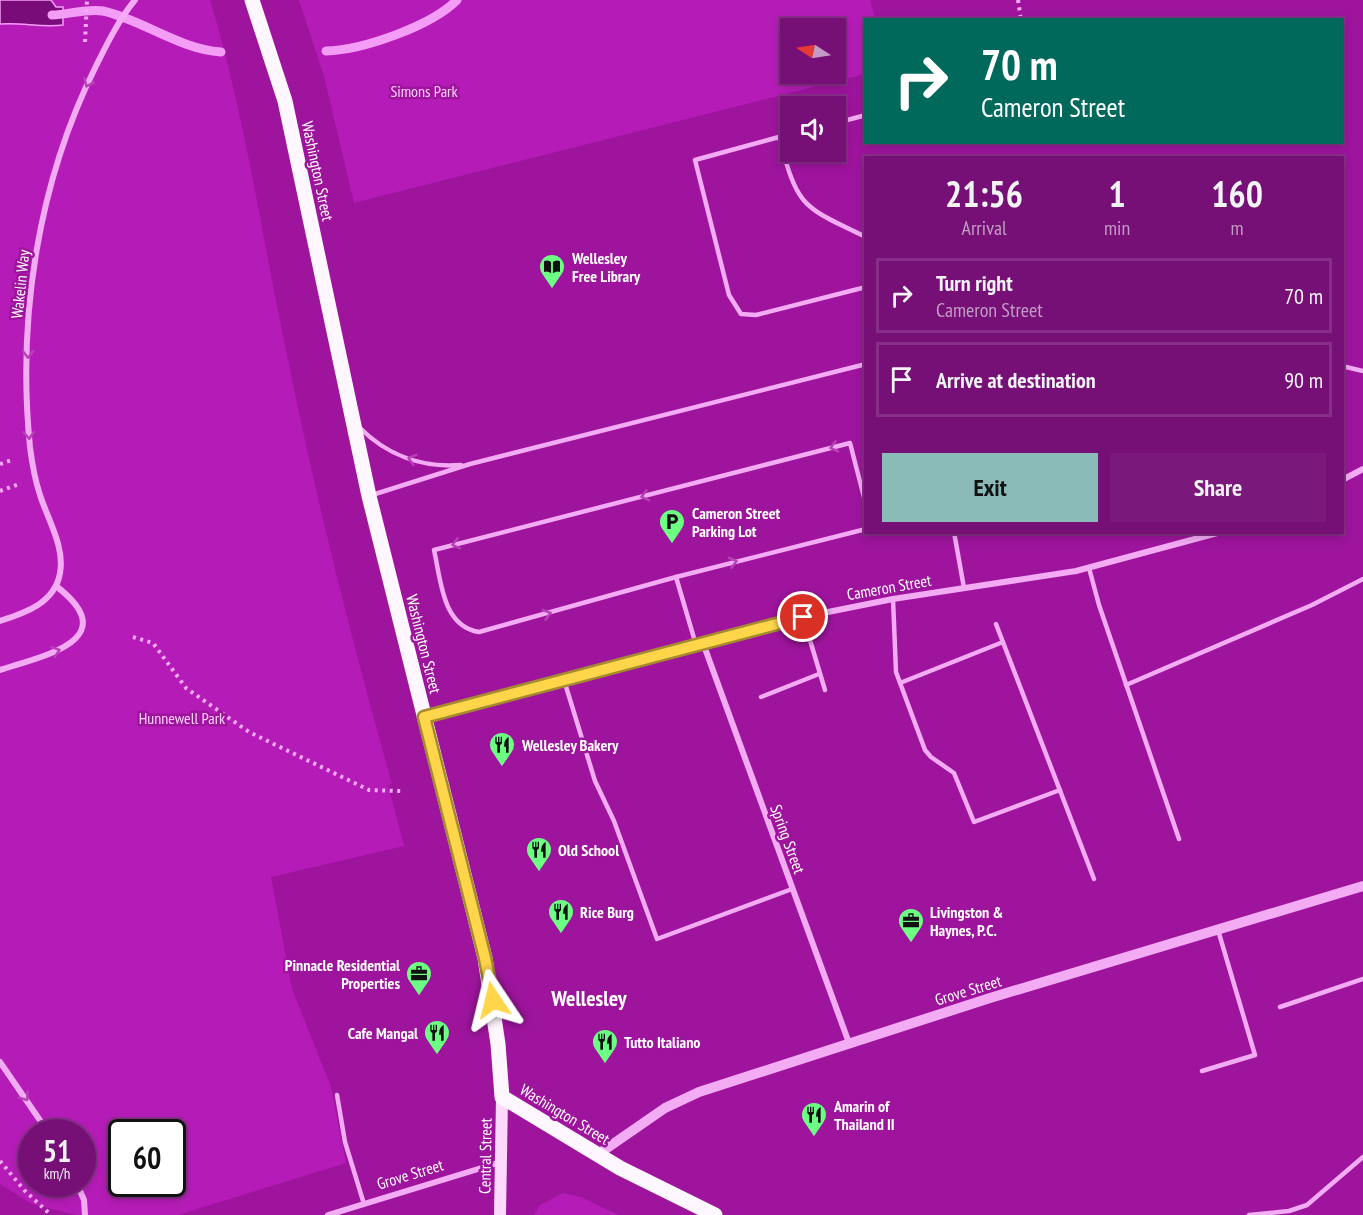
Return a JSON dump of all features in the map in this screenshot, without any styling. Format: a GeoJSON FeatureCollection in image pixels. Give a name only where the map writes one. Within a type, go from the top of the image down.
{"type":"FeatureCollection","features":[{"type":"Feature","properties":{"kind":"main road","name":"Washington Street"},"geometry":{"type":"LineString","coordinates":[[252,0],[285,101],[369,496],[487,966],[498,1044],[502,1097],[597,1155],[715,1215]]}},
{"type":"Feature","properties":{"kind":"main road","name":"Central Street"},"geometry":{"type":"LineString","coordinates":[[500,1215],[502,1097]]}},
{"type":"Feature","properties":{"kind":"street","name":"Wakelin Way"},"geometry":{"type":"LineString","coordinates":[[56,586],[61,571],[60,554],[40,495],[30,446],[28,347],[34,264],[49,192],[63,145],[91,76],[135,0]]}},
{"type":"Feature","properties":{"kind":"street"},"geometry":{"type":"LineString","coordinates":[[1344,479],[1363,469]]}},
{"type":"Feature","properties":{"kind":"street","name":"Cameron Street"},"geometry":{"type":"LineString","coordinates":[[424,717],[803,617],[893,599],[1089,568],[1212,534]]}},
{"type":"Feature","properties":{"kind":"street"},"geometry":{"type":"LineString","coordinates":[[0,621],[38,606],[56,586],[78,606],[82,623],[77,639],[64,649],[0,670]]}},
{"type":"Feature","properties":{"kind":"street","name":"Spring Street"},"geometry":{"type":"LineString","coordinates":[[699,644],[849,1043]]}},
{"type":"Feature","properties":{"kind":"street","name":"Grove Street"},"geometry":{"type":"LineString","coordinates":[[597,1155],[665,1108],[686,1097],[849,1043],[1363,886]]}},
{"type":"Feature","properties":{"kind":"street"},"geometry":{"type":"LineString","coordinates":[[0,1062],[39,1119]]}},
{"type":"Feature","properties":{"kind":"street","name":"Grove Street"},"geometry":{"type":"LineString","coordinates":[[328,1215],[501,1162]]}},
{"type":"Feature","properties":{"kind":"street"},"geometry":{"type":"LineString","coordinates":[[83,1197],[85,1215]]}},
{"type":"Feature","properties":{"kind":"lane"},"geometry":{"type":"LineString","coordinates":[[846,120],[864,116]]}},
{"type":"Feature","properties":{"kind":"lane"},"geometry":{"type":"LineString","coordinates":[[864,236],[829,221],[808,206],[792,183],[779,137],[695,160],[732,303],[741,314],[756,315],[864,288]]}},
{"type":"Feature","properties":{"kind":"lane"},"geometry":{"type":"LineString","coordinates":[[369,496],[470,464],[864,365]]}},
{"type":"Feature","properties":{"kind":"lane"},"geometry":{"type":"LineString","coordinates":[[1344,366],[1363,370]]}},
{"type":"Feature","properties":{"kind":"lane"},"geometry":{"type":"LineString","coordinates":[[353,421],[382,447],[399,456],[432,464],[470,464]]}},
{"type":"Feature","properties":{"kind":"lane"},"geometry":{"type":"LineString","coordinates":[[864,497],[850,443],[434,550],[452,617],[461,626],[479,632],[676,577],[864,530]]}},
{"type":"Feature","properties":{"kind":"lane"},"geometry":{"type":"LineString","coordinates":[[954,534],[964,588]]}},
{"type":"Feature","properties":{"kind":"lane"},"geometry":{"type":"LineString","coordinates":[[1089,568],[1099,605],[1179,839]]}},
{"type":"Feature","properties":{"kind":"lane"},"geometry":{"type":"LineString","coordinates":[[676,577],[699,644]]}},
{"type":"Feature","properties":{"kind":"lane"},"geometry":{"type":"LineString","coordinates":[[1126,685],[1312,605],[1363,579]]}},
{"type":"Feature","properties":{"kind":"lane"},"geometry":{"type":"LineString","coordinates":[[893,599],[895,661],[900,683],[925,750],[931,757],[954,772],[974,822],[1060,790]]}},
{"type":"Feature","properties":{"kind":"lane"},"geometry":{"type":"LineString","coordinates":[[803,617],[825,690]]}},
{"type":"Feature","properties":{"kind":"lane"},"geometry":{"type":"LineString","coordinates":[[996,624],[1094,879]]}},
{"type":"Feature","properties":{"kind":"lane"},"geometry":{"type":"LineString","coordinates":[[900,683],[1003,642]]}},
{"type":"Feature","properties":{"kind":"lane"},"geometry":{"type":"LineString","coordinates":[[761,696],[819,675]]}},
{"type":"Feature","properties":{"kind":"lane"},"geometry":{"type":"LineString","coordinates":[[564,680],[594,781],[614,821],[657,939],[792,890]]}},
{"type":"Feature","properties":{"kind":"lane"},"geometry":{"type":"LineString","coordinates":[[1202,1071],[1255,1055],[1218,930]]}},
{"type":"Feature","properties":{"kind":"lane"},"geometry":{"type":"LineString","coordinates":[[1280,1007],[1363,979]]}},
{"type":"Feature","properties":{"kind":"lane"},"geometry":{"type":"LineString","coordinates":[[337,1095],[345,1142],[364,1204]]}},
{"type":"Feature","properties":{"kind":"lane"},"geometry":{"type":"LineString","coordinates":[[1249,1215],[1299,1212],[1363,1157]]}},
{"type":"Feature","properties":{"kind":"path"},"geometry":{"type":"LineString","coordinates":[[84,42],[87,0]]}},
{"type":"Feature","properties":{"kind":"path"},"geometry":{"type":"LineString","coordinates":[[1018,0],[1021,18]]}},
{"type":"Feature","properties":{"kind":"path"},"geometry":{"type":"LineString","coordinates":[[0,464],[12,460]]}},
{"type":"Feature","properties":{"kind":"path"},"geometry":{"type":"LineString","coordinates":[[0,483],[1,490],[21,484]]}},
{"type":"Feature","properties":{"kind":"path"},"geometry":{"type":"LineString","coordinates":[[133,637],[153,643],[186,688],[249,732],[369,790],[401,791]]}},
{"type":"Feature","properties":{"kind":"path"},"geometry":{"type":"LineString","coordinates":[[0,1161],[25,1191],[51,1215]]}},
{"type":"Feature","properties":{"kind":"green space","name":"Hunnewell Park"},"geometry":{"type":"Polygon","coordinates":[[[0,0],[210,0],[243,132],[298,409],[322,517],[392,784],[388,785],[404,846],[271,877],[292,989],[331,1087],[346,1163],[178,1215],[77,1215],[32,1204],[21,1197],[96,1197],[96,1119],[18,1119],[18,1195],[0,1184],[0,0]]]}},
{"type":"Feature","properties":{"kind":"green space","name":"Simons Park"},"geometry":{"type":"Polygon","coordinates":[[[299,0],[870,0],[875,18],[864,18],[864,74],[846,79],[846,18],[780,18],[780,84],[825,84],[354,203],[324,76],[299,0]]]}},
{"type":"Feature","properties":{"kind":"green space"},"geometry":{"type":"Polygon","coordinates":[[[563,1193],[581,1197],[618,1215],[534,1215],[540,1205],[563,1193]]]}},
{"type":"Feature","properties":{"kind":"shaded area"},"geometry":{"type":"Polygon","coordinates":[[[0,0],[51,0],[56,7],[63,7],[63,25],[0,24],[0,0]]]}},
{"type":"Feature","properties":{"kind":"waterway"},"geometry":{"type":"LineString","coordinates":[[326,51],[341,50],[396,35],[431,19],[457,0]]}},
{"type":"Feature","properties":{"kind":"waterway"},"geometry":{"type":"LineString","coordinates":[[52,15],[91,10],[103,11],[118,15],[190,46],[221,52]]}},
{"type":"Feature","properties":{"kind":"place","name":"Wellesley Free Library"},"geometry":{"type":"Point","coordinates":[552,290]}},
{"type":"Feature","properties":{"kind":"place","name":"Cameron Street Parking Lot"},"geometry":{"type":"Point","coordinates":[672,545]}},
{"type":"Feature","properties":{"kind":"place","name":"Wellesley Bakery"},"geometry":{"type":"Point","coordinates":[502,768]}},
{"type":"Feature","properties":{"kind":"place","name":"Old School"},"geometry":{"type":"Point","coordinates":[539,873]}},
{"type":"Feature","properties":{"kind":"place","name":"Rice Burg"},"geometry":{"type":"Point","coordinates":[561,935]}},
{"type":"Feature","properties":{"kind":"place","name":"Livingston & Haynes, P.C."},"geometry":{"type":"Point","coordinates":[911,944]}},
{"type":"Feature","properties":{"kind":"place","name":"Pinnacle Residential Properties"},"geometry":{"type":"Point","coordinates":[419,997]}},
{"type":"Feature","properties":{"kind":"place","name":"Cafe Mangal"},"geometry":{"type":"Point","coordinates":[437,1056]}},
{"type":"Feature","properties":{"kind":"place","name":"Tutto Italiano"},"geometry":{"type":"Point","coordinates":[605,1065]}},
{"type":"Feature","properties":{"kind":"place","name":"Amarin of Thailand II"},"geometry":{"type":"Point","coordinates":[814,1138]}},
{"type":"Feature","properties":{"kind":"district","name":"Wellesley"},"geometry":{"type":"Point","coordinates":[589,998]}},
{"type":"Feature","properties":{"kind":"route"},"geometry":{"type":"LineString","coordinates":[[493,1000],[485,958],[424,717],[803,617]]}}]}
